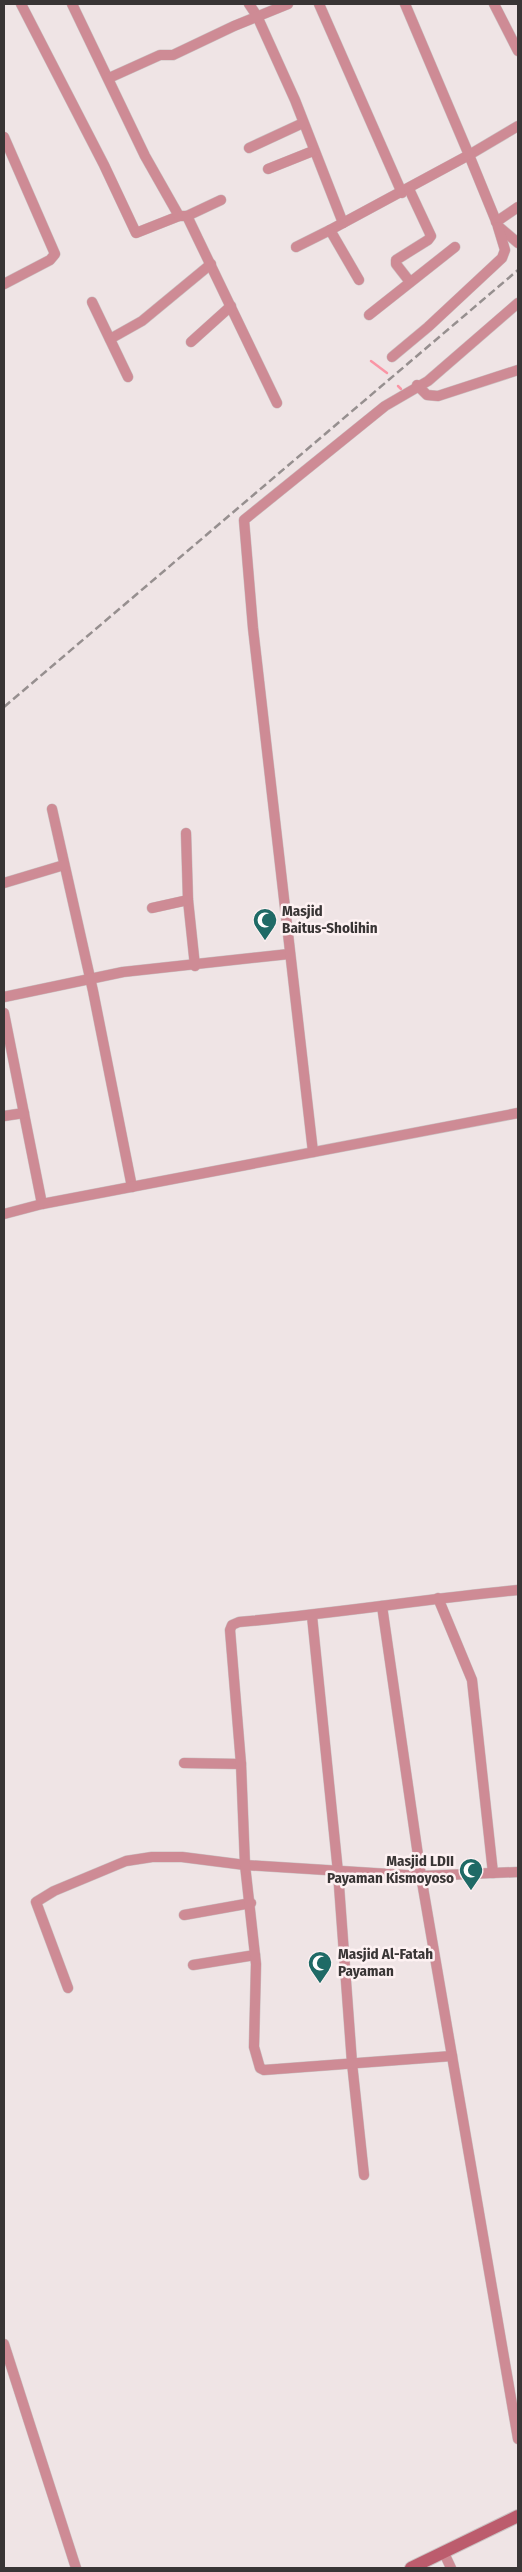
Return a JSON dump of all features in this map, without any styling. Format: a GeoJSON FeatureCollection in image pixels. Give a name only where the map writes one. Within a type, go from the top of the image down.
{"type":"FeatureCollection","features":[{"type":"Feature","properties":{"kind":"street"},"geometry":{"type":"LineString","coordinates":[[21,4],[136,233],[221,200]]}},
{"type":"Feature","properties":{"kind":"street"},"geometry":{"type":"LineString","coordinates":[[72,4],[146,156],[211,264],[277,403]]}},
{"type":"Feature","properties":{"kind":"street"},"geometry":{"type":"LineString","coordinates":[[249,4],[257,16],[303,123],[343,223]]}},
{"type":"Feature","properties":{"kind":"street"},"geometry":{"type":"LineString","coordinates":[[109,78],[160,54],[173,56],[257,16],[288,4]]}},
{"type":"Feature","properties":{"kind":"street"},"geometry":{"type":"LineString","coordinates":[[319,4],[405,191],[430,236],[428,240],[396,260],[396,264],[410,282]]}},
{"type":"Feature","properties":{"kind":"street"},"geometry":{"type":"LineString","coordinates":[[392,357],[428,327],[502,258],[505,250],[497,224],[469,155],[405,4]]}},
{"type":"Feature","properties":{"kind":"street"},"geometry":{"type":"LineString","coordinates":[[494,4],[518,51]]}},
{"type":"Feature","properties":{"kind":"street"},"geometry":{"type":"LineString","coordinates":[[249,148],[303,123]]}},
{"type":"Feature","properties":{"kind":"street"},"geometry":{"type":"LineString","coordinates":[[296,247],[405,191],[518,126]]}},
{"type":"Feature","properties":{"kind":"street"},"geometry":{"type":"LineString","coordinates":[[4,137],[55,254],[50,260],[4,284]]}},
{"type":"Feature","properties":{"kind":"street"},"geometry":{"type":"LineString","coordinates":[[268,170],[313,151]]}},
{"type":"Feature","properties":{"kind":"street"},"geometry":{"type":"LineString","coordinates":[[497,224],[518,206]]}},
{"type":"Feature","properties":{"kind":"street"},"geometry":{"type":"LineString","coordinates":[[497,224],[518,243]]}},
{"type":"Feature","properties":{"kind":"street"},"geometry":{"type":"LineString","coordinates":[[330,230],[359,280]]}},
{"type":"Feature","properties":{"kind":"street"},"geometry":{"type":"LineString","coordinates":[[369,315],[456,247]]}},
{"type":"Feature","properties":{"kind":"street"},"geometry":{"type":"LineString","coordinates":[[110,339],[142,321],[211,264]]}},
{"type":"Feature","properties":{"kind":"street"},"geometry":{"type":"LineString","coordinates":[[92,302],[128,377]]}},
{"type":"Feature","properties":{"kind":"street"},"geometry":{"type":"LineString","coordinates":[[313,1152],[253,628],[244,520],[385,406],[417,385],[428,381],[518,303]]}},
{"type":"Feature","properties":{"kind":"street"},"geometry":{"type":"LineString","coordinates":[[191,342],[231,306]]}},
{"type":"Feature","properties":{"kind":"street"},"geometry":{"type":"LineString","coordinates":[[417,385],[428,395],[438,396],[518,370]]}},
{"type":"Feature","properties":{"kind":"street"},"geometry":{"type":"LineString","coordinates":[[52,809],[91,980],[132,1188]]}},
{"type":"Feature","properties":{"kind":"street"},"geometry":{"type":"LineString","coordinates":[[186,833],[188,900],[195,966]]}},
{"type":"Feature","properties":{"kind":"street"},"geometry":{"type":"LineString","coordinates":[[4,883],[64,865]]}},
{"type":"Feature","properties":{"kind":"street"},"geometry":{"type":"LineString","coordinates":[[152,908],[188,900]]}},
{"type":"Feature","properties":{"kind":"street"},"geometry":{"type":"LineString","coordinates":[[4,997],[123,972],[195,966],[238,958],[289,954]]}},
{"type":"Feature","properties":{"kind":"street"},"geometry":{"type":"LineString","coordinates":[[4,1013],[42,1204]]}},
{"type":"Feature","properties":{"kind":"street"},"geometry":{"type":"LineString","coordinates":[[4,1116],[24,1113]]}},
{"type":"Feature","properties":{"kind":"street"},"geometry":{"type":"LineString","coordinates":[[4,1214],[42,1204],[518,1113]]}},
{"type":"Feature","properties":{"kind":"street"},"geometry":{"type":"LineString","coordinates":[[452,2056],[264,2070],[260,2068],[254,2047],[255,1955],[251,1903],[245,1866],[241,1764],[230,1630],[232,1625],[239,1622],[312,1616],[438,1598],[518,1590]]}},
{"type":"Feature","properties":{"kind":"street"},"geometry":{"type":"LineString","coordinates":[[438,1598],[472,1680],[493,1873]]}},
{"type":"Feature","properties":{"kind":"street"},"geometry":{"type":"LineString","coordinates":[[382,1606],[422,1876],[518,2439]]}},
{"type":"Feature","properties":{"kind":"street"},"geometry":{"type":"LineString","coordinates":[[312,1616],[338,1872],[352,2063],[364,2175]]}},
{"type":"Feature","properties":{"kind":"street"},"geometry":{"type":"LineString","coordinates":[[184,1763],[241,1764]]}},
{"type":"Feature","properties":{"kind":"street"},"geometry":{"type":"LineString","coordinates":[[68,1988],[36,1902],[39,1899],[126,1862],[152,1857],[182,1857],[245,1866],[422,1876],[518,1872]]}},
{"type":"Feature","properties":{"kind":"street"},"geometry":{"type":"LineString","coordinates":[[184,1915],[251,1903]]}},
{"type":"Feature","properties":{"kind":"street"},"geometry":{"type":"LineString","coordinates":[[193,1965],[255,1955]]}},
{"type":"Feature","properties":{"kind":"street"},"geometry":{"type":"LineString","coordinates":[[4,2344],[76,2568]]}},
{"type":"Feature","properties":{"kind":"street"},"geometry":{"type":"LineString","coordinates":[[411,2568],[518,2516]]}},
{"type":"Feature","properties":{"kind":"street"},"geometry":{"type":"LineString","coordinates":[[444,2553],[451,2568]]}},
{"type":"Feature","properties":{"kind":"waterway"},"geometry":{"type":"LineString","coordinates":[[371,361],[387,373]]}},
{"type":"Feature","properties":{"kind":"waterway"},"geometry":{"type":"LineString","coordinates":[[398,386],[401,389]]}},
{"type":"Feature","properties":{"kind":"railway"},"geometry":{"type":"LineString","coordinates":[[4,707],[518,270]]}},
{"type":"Feature","properties":{"kind":"place","name":"Masjid Baitus-Sholihin"},"geometry":{"type":"Point","coordinates":[265,941]}},
{"type":"Feature","properties":{"kind":"place","name":"Masjid LDII Payaman Kismoyoso"},"geometry":{"type":"Point","coordinates":[471,1891]}},
{"type":"Feature","properties":{"kind":"place","name":"Masjid Al-Fatah Payaman"},"geometry":{"type":"Point","coordinates":[320,1984]}}]}
